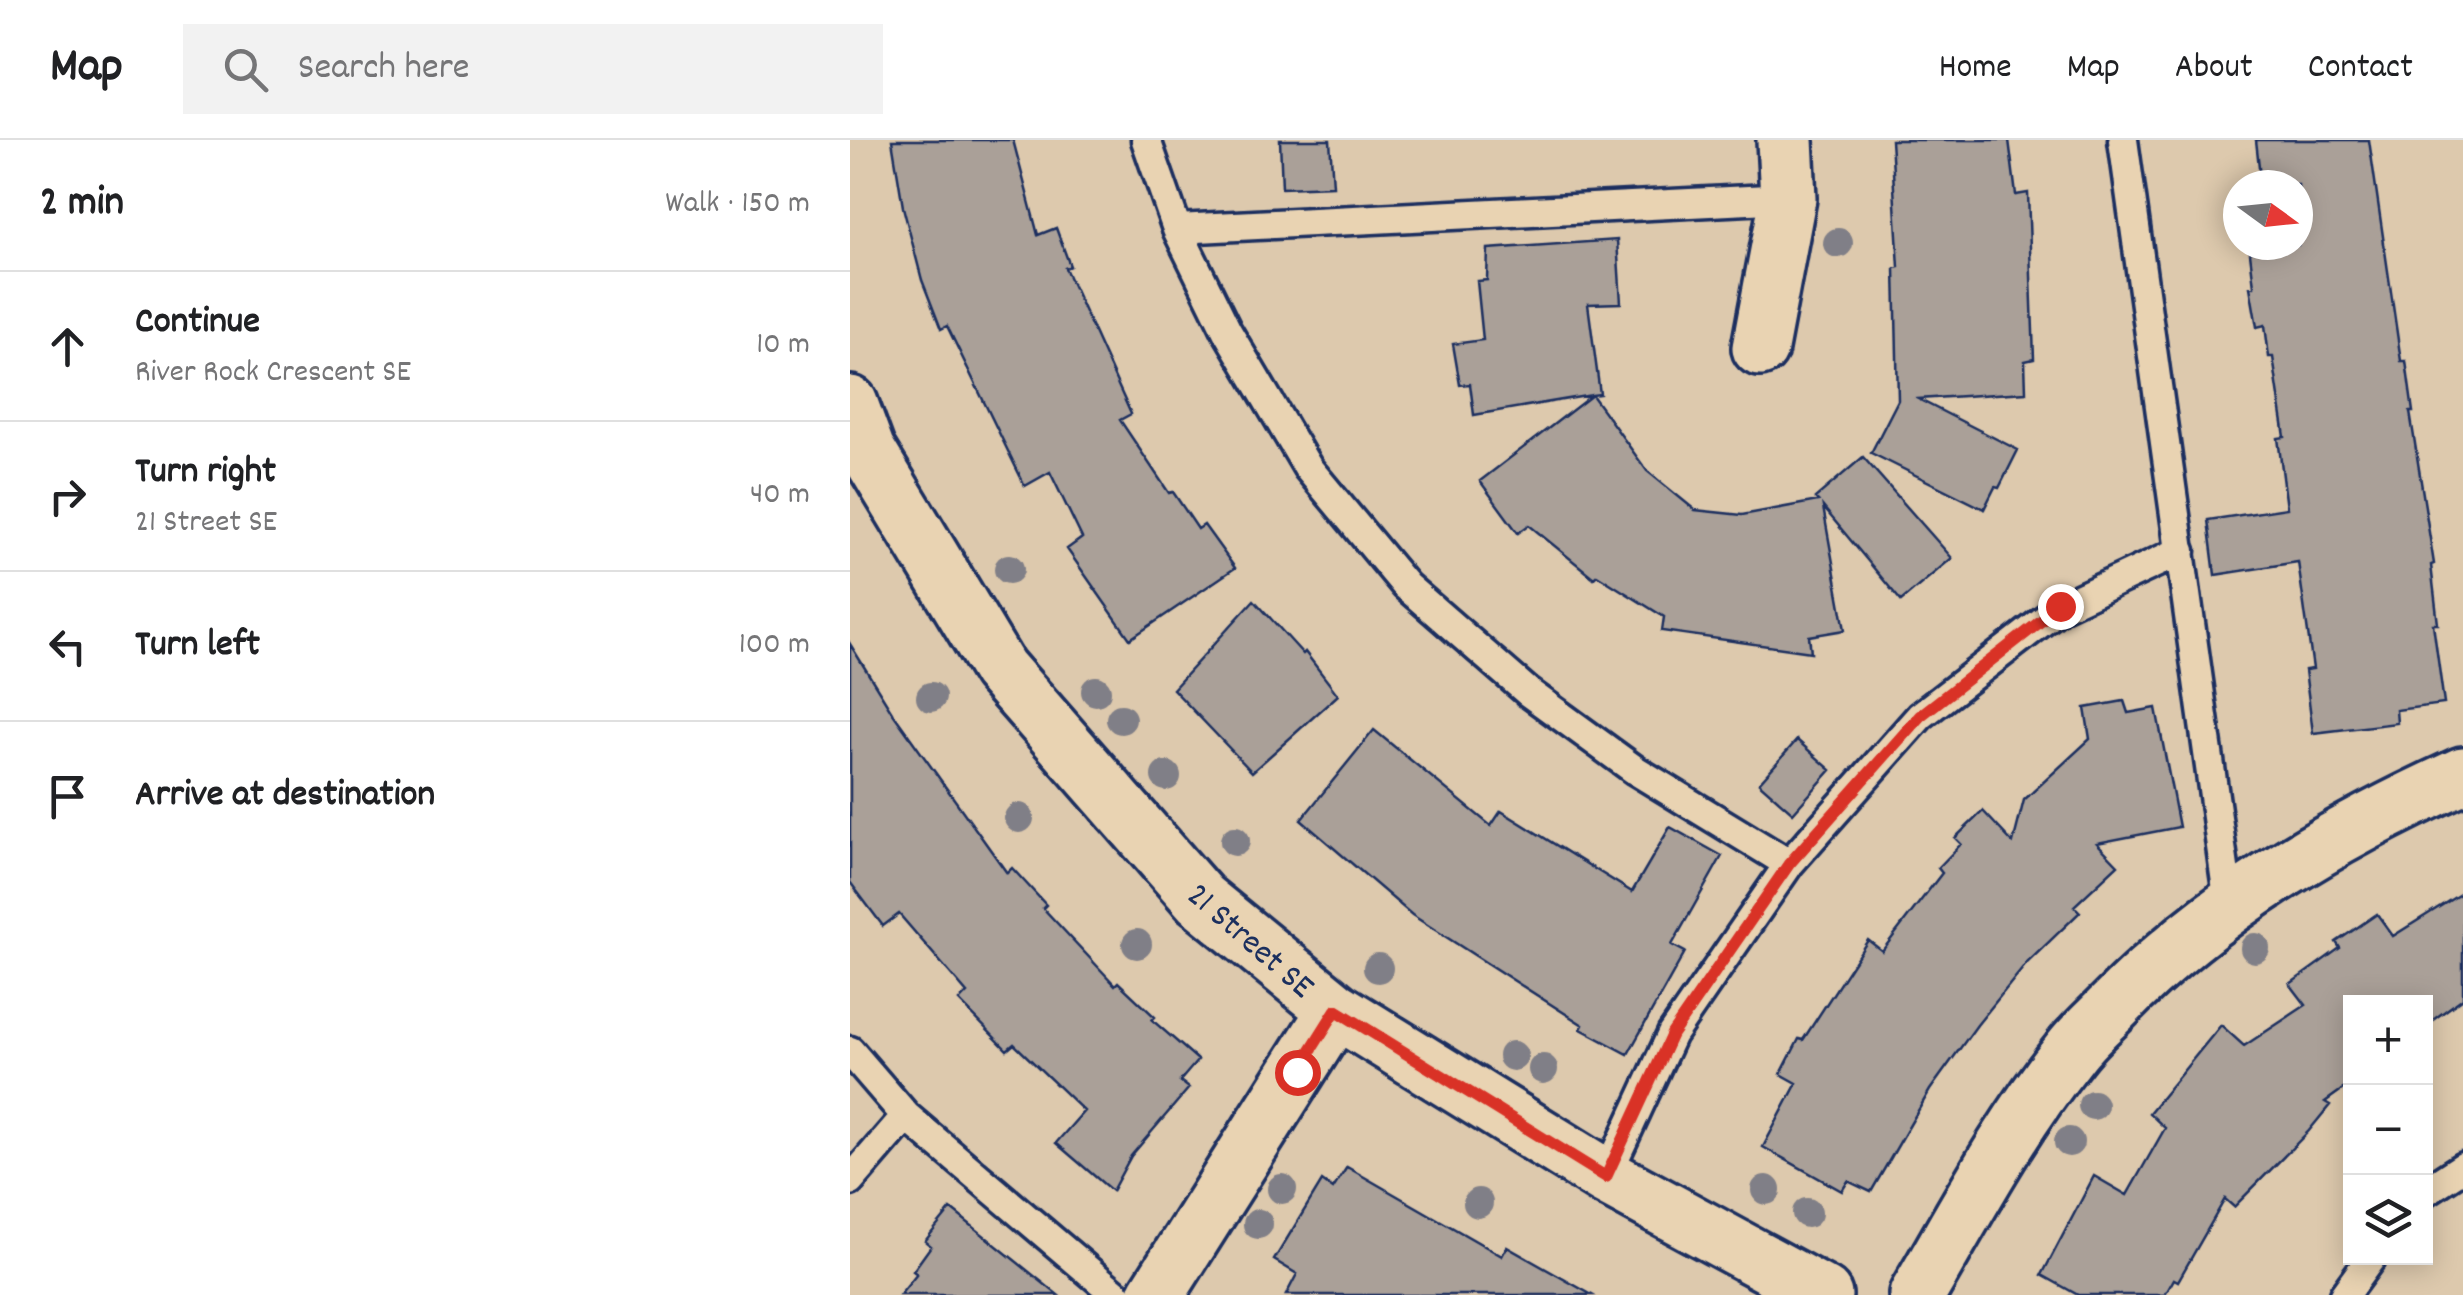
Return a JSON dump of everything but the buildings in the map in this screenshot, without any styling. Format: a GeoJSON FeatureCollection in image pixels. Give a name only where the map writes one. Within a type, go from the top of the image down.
{"type":"FeatureCollection","features":[{"type":"Feature","properties":{"kind":"street"},"geometry":{"type":"LineString","coordinates":[[1760,348],[1788,198],[1786,140]]}},
{"type":"Feature","properties":{"kind":"street","name":"21 Street SE"},"geometry":{"type":"LineString","coordinates":[[850,404],[867,450],[999,669],[1200,900],[1336,1010],[1606,1177],[1824,1295]]}},
{"type":"Feature","properties":{"kind":"street"},"geometry":{"type":"LineString","coordinates":[[1916,1295],[2019,1122],[2072,1050],[2141,978],[2228,904],[2346,830],[2463,775]]}},
{"type":"Feature","properties":{"kind":"street"},"geometry":{"type":"LineString","coordinates":[[1156,1295],[1336,1010]]}},
{"type":"Feature","properties":{"kind":"lane"},"geometry":{"type":"LineString","coordinates":[[1146,140],[1176,230],[1227,331],[1308,468],[1406,586],[1528,692],[1620,759],[1789,864]]}},
{"type":"Feature","properties":{"kind":"lane"},"geometry":{"type":"LineString","coordinates":[[2123,140],[2228,904]]}},
{"type":"Feature","properties":{"kind":"lane"},"geometry":{"type":"LineString","coordinates":[[1176,230],[1788,198]]}},
{"type":"Feature","properties":{"kind":"lane"},"geometry":{"type":"LineString","coordinates":[[1606,1177],[1672,1034],[1789,864],[1920,716],[2060,606],[2181,551]]}},
{"type":"Feature","properties":{"kind":"lane"},"geometry":{"type":"LineString","coordinates":[[850,1052],[906,1116],[1117,1295]]}},
{"type":"Feature","properties":{"kind":"lane"},"geometry":{"type":"LineString","coordinates":[[850,1181],[906,1116]]}},
{"type":"Feature","properties":{"kind":"lane"},"geometry":{"type":"LineString","coordinates":[[2433,1187],[2463,1168]]}},
{"type":"Feature","properties":{"kind":"lane"},"geometry":{"type":"LineString","coordinates":[[2344,1295],[2367,1265]]}},
{"type":"Feature","properties":{"kind":"route"},"geometry":{"type":"LineString","coordinates":[[1297,1072],[1336,1010],[1606,1177],[1672,1034],[1789,864],[1920,716],[2060,606]]}}]}
